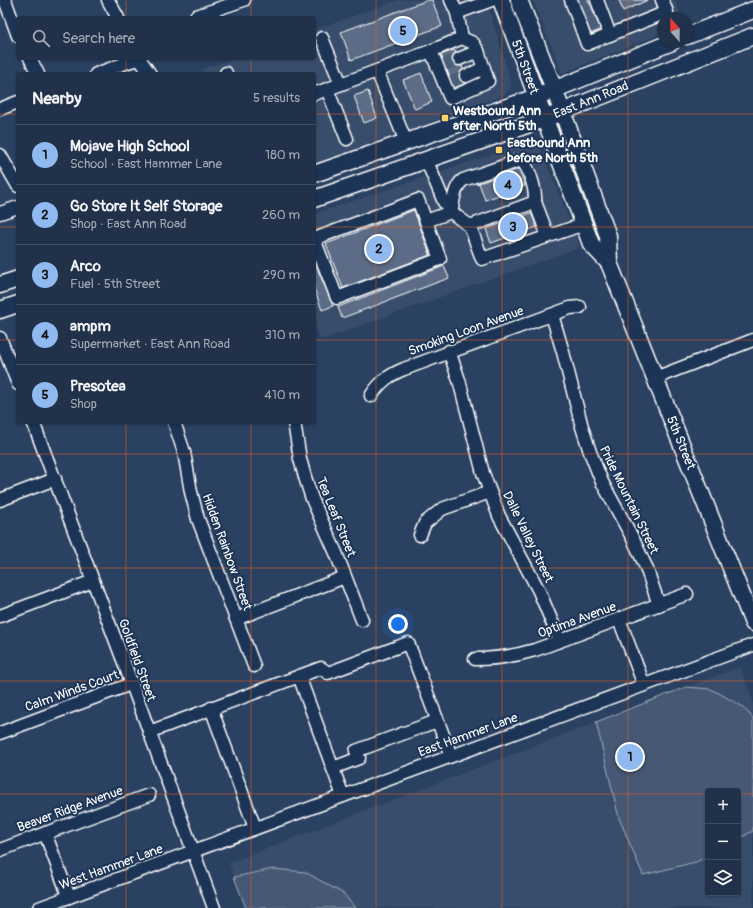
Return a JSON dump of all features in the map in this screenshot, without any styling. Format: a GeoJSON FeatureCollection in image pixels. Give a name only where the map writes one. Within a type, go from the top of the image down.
{"type":"FeatureCollection","features":[{"type":"Feature","properties":{"kind":"main road","name":"5th Street"},"geometry":{"type":"LineString","coordinates":[[501,0],[591,244],[609,263]]}},
{"type":"Feature","properties":{"kind":"main road","name":"5th Street"},"geometry":{"type":"LineString","coordinates":[[519,0],[563,111],[608,236],[609,263],[753,623]]}},
{"type":"Feature","properties":{"kind":"main road"},"geometry":{"type":"LineString","coordinates":[[693,34],[753,10]]}},
{"type":"Feature","properties":{"kind":"main road","name":"East Ann Road"},"geometry":{"type":"LineString","coordinates":[[316,198],[563,111],[753,36]]}},
{"type":"Feature","properties":{"kind":"main road","name":"East Ann Road"},"geometry":{"type":"LineString","coordinates":[[316,173],[536,97],[657,48]]}},
{"type":"Feature","properties":{"kind":"main road"},"geometry":{"type":"LineString","coordinates":[[0,285],[16,280]]}},
{"type":"Feature","properties":{"kind":"main road"},"geometry":{"type":"LineString","coordinates":[[0,310],[16,305]]}},
{"type":"Feature","properties":{"kind":"street"},"geometry":{"type":"LineString","coordinates":[[5,0],[16,30]]}},
{"type":"Feature","properties":{"kind":"street"},"geometry":{"type":"LineString","coordinates":[[108,0],[117,16]]}},
{"type":"Feature","properties":{"kind":"street"},"geometry":{"type":"LineString","coordinates":[[196,16],[230,2],[244,0]]}},
{"type":"Feature","properties":{"kind":"street"},"geometry":{"type":"LineString","coordinates":[[451,0],[457,13],[462,38]]}},
{"type":"Feature","properties":{"kind":"street"},"geometry":{"type":"LineString","coordinates":[[457,13],[492,0]]}},
{"type":"Feature","properties":{"kind":"street"},"geometry":{"type":"LineString","coordinates":[[583,7],[592,24],[588,44],[667,12],[662,0]]}},
{"type":"Feature","properties":{"kind":"street"},"geometry":{"type":"LineString","coordinates":[[583,7],[592,24],[610,35]]}},
{"type":"Feature","properties":{"kind":"street"},"geometry":{"type":"LineString","coordinates":[[322,38],[341,84]]}},
{"type":"Feature","properties":{"kind":"street"},"geometry":{"type":"LineString","coordinates":[[316,93],[462,38],[473,43],[478,51],[488,81],[450,98],[448,83],[441,66],[431,50]]}},
{"type":"Feature","properties":{"kind":"street"},"geometry":{"type":"LineString","coordinates":[[459,59],[478,51]]}},
{"type":"Feature","properties":{"kind":"street"},"geometry":{"type":"LineString","coordinates":[[31,60],[37,72]]}},
{"type":"Feature","properties":{"kind":"street"},"geometry":{"type":"LineString","coordinates":[[101,72],[136,60]]}},
{"type":"Feature","properties":{"kind":"street"},"geometry":{"type":"LineString","coordinates":[[141,60],[149,72]]}},
{"type":"Feature","properties":{"kind":"street"},"geometry":{"type":"LineString","coordinates":[[466,76],[484,68]]}},
{"type":"Feature","properties":{"kind":"street"},"geometry":{"type":"LineString","coordinates":[[376,71],[406,142]]}},
{"type":"Feature","properties":{"kind":"street"},"geometry":{"type":"LineString","coordinates":[[327,89],[347,139]]}},
{"type":"Feature","properties":{"kind":"street"},"geometry":{"type":"LineString","coordinates":[[0,109],[16,103]]}},
{"type":"Feature","properties":{"kind":"street"},"geometry":{"type":"LineString","coordinates":[[0,155],[16,183]]}},
{"type":"Feature","properties":{"kind":"street"},"geometry":{"type":"LineString","coordinates":[[426,159],[442,199],[451,212],[470,226],[482,259],[584,224]]}},
{"type":"Feature","properties":{"kind":"street"},"geometry":{"type":"LineString","coordinates":[[451,212],[456,188],[461,181],[518,160],[522,161],[526,166],[535,191],[535,202],[548,236]]}},
{"type":"Feature","properties":{"kind":"street"},"geometry":{"type":"LineString","coordinates":[[316,237],[418,200],[440,259],[337,298],[316,243]]}},
{"type":"Feature","properties":{"kind":"street"},"geometry":{"type":"LineString","coordinates":[[470,226],[535,202]]}},
{"type":"Feature","properties":{"kind":"street"},"geometry":{"type":"LineString","coordinates":[[0,213],[16,208]]}},
{"type":"Feature","properties":{"kind":"street"},"geometry":{"type":"LineString","coordinates":[[426,221],[451,212]]}},
{"type":"Feature","properties":{"kind":"street","name":"Smoking Loon Avenue"},"geometry":{"type":"LineString","coordinates":[[371,396],[378,386],[395,373],[449,351],[570,308],[580,307]]}},
{"type":"Feature","properties":{"kind":"street","name":"Pride Mountain Street"},"geometry":{"type":"LineString","coordinates":[[552,315],[590,452],[602,482],[633,539],[646,567],[659,604]]}},
{"type":"Feature","properties":{"kind":"street"},"geometry":{"type":"LineString","coordinates":[[0,338],[16,379]]}},
{"type":"Feature","properties":{"kind":"street"},"geometry":{"type":"LineString","coordinates":[[655,378],[753,340]]}},
{"type":"Feature","properties":{"kind":"street","name":"Dalle Valley Street"},"geometry":{"type":"LineString","coordinates":[[449,351],[459,380],[483,473],[490,492],[507,533],[539,591],[560,641]]}},
{"type":"Feature","properties":{"kind":"street","name":"Goldfield Street"},"geometry":{"type":"LineString","coordinates":[[33,424],[55,479],[214,908]]}},
{"type":"Feature","properties":{"kind":"street","name":"Hidden Rainbow Street"},"geometry":{"type":"LineString","coordinates":[[175,424],[184,452],[191,492],[198,519],[254,666]]}},
{"type":"Feature","properties":{"kind":"street","name":"Tea Leaf Street"},"geometry":{"type":"LineString","coordinates":[[294,424],[304,477],[362,620]]}},
{"type":"Feature","properties":{"kind":"street"},"geometry":{"type":"LineString","coordinates":[[0,500],[55,479]]}},
{"type":"Feature","properties":{"kind":"street"},"geometry":{"type":"LineString","coordinates":[[420,535],[425,523],[442,509],[490,492]]}},
{"type":"Feature","properties":{"kind":"street"},"geometry":{"type":"LineString","coordinates":[[236,619],[345,577]]}},
{"type":"Feature","properties":{"kind":"street"},"geometry":{"type":"LineString","coordinates":[[0,616],[93,581]]}},
{"type":"Feature","properties":{"kind":"street","name":"Optima Avenue"},"geometry":{"type":"LineString","coordinates":[[475,660],[494,660],[514,656],[560,641],[687,594]]}},
{"type":"Feature","properties":{"kind":"street"},"geometry":{"type":"LineString","coordinates":[[619,619],[644,685]]}},
{"type":"Feature","properties":{"kind":"street"},"geometry":{"type":"LineString","coordinates":[[148,732],[321,668],[328,673],[408,643],[450,756]]}},
{"type":"Feature","properties":{"kind":"street","name":"East Hammer Lane"},"geometry":{"type":"LineString","coordinates":[[192,851],[753,645]]}},
{"type":"Feature","properties":{"kind":"street"},"geometry":{"type":"LineString","coordinates":[[298,676],[344,796]]}},
{"type":"Feature","properties":{"kind":"street","name":"Calm Winds Court"},"geometry":{"type":"LineString","coordinates":[[0,733],[131,684]]}},
{"type":"Feature","properties":{"kind":"street"},"geometry":{"type":"LineString","coordinates":[[211,708],[255,828]]}},
{"type":"Feature","properties":{"kind":"street"},"geometry":{"type":"LineString","coordinates":[[333,768],[359,758],[356,751],[437,721]]}},
{"type":"Feature","properties":{"kind":"street","name":"Beaver Ridge Avenue"},"geometry":{"type":"LineString","coordinates":[[0,850],[149,795]]}},
{"type":"Feature","properties":{"kind":"street"},"geometry":{"type":"LineString","coordinates":[[45,833],[69,897]]}},
{"type":"Feature","properties":{"kind":"street","name":"West Hammer Lane"},"geometry":{"type":"LineString","coordinates":[[39,908],[192,851]]}},
{"type":"Feature","properties":{"kind":"shaded area"},"geometry":{"type":"Polygon","coordinates":[[[399,0],[486,0],[512,85],[504,95],[316,165],[316,72],[203,72],[202,69],[229,60],[316,60],[316,29],[399,0]]]}},
{"type":"Feature","properties":{"kind":"shaded area"},"geometry":{"type":"Polygon","coordinates":[[[533,0],[675,0],[680,12],[657,12],[657,35],[562,73],[533,0]]]}},
{"type":"Feature","properties":{"kind":"shaded area"},"geometry":{"type":"Polygon","coordinates":[[[537,139],[580,247],[321,340],[316,328],[316,213],[537,139]]]}},
{"type":"Feature","properties":{"kind":"shaded area"},"geometry":{"type":"Polygon","coordinates":[[[740,667],[753,701],[753,908],[246,908],[229,863],[740,667]]]}},
{"type":"Feature","properties":{"kind":"shaded area"},"geometry":{"type":"Polygon","coordinates":[[[686,687],[711,689],[742,706],[753,718],[753,831],[741,837],[741,788],[705,788],[705,858],[696,862],[643,875],[619,818],[596,722],[686,687]]]}},
{"type":"Feature","properties":{"kind":"shaded area"},"geometry":{"type":"Polygon","coordinates":[[[273,869],[305,872],[344,894],[355,908],[246,908],[234,877],[273,869]]]}},
{"type":"Feature","properties":{"kind":"building"},"geometry":{"type":"Polygon","coordinates":[[[428,0],[432,0],[442,26],[351,60],[341,32],[428,0]]]}},
{"type":"Feature","properties":{"kind":"building"},"geometry":{"type":"Polygon","coordinates":[[[579,0],[588,0],[600,30],[591,34],[579,0]]]}},
{"type":"Feature","properties":{"kind":"building"},"geometry":{"type":"Polygon","coordinates":[[[619,0],[648,0],[623,11],[619,0]]]}},
{"type":"Feature","properties":{"kind":"building"},"geometry":{"type":"Polygon","coordinates":[[[454,50],[456,52],[452,58],[452,62],[455,65],[462,66],[463,69],[460,72],[459,79],[465,83],[454,88],[441,55],[454,50]]]}},
{"type":"Feature","properties":{"kind":"building"},"geometry":{"type":"Polygon","coordinates":[[[421,73],[432,102],[415,109],[403,80],[421,73]]]}},
{"type":"Feature","properties":{"kind":"building"},"geometry":{"type":"Polygon","coordinates":[[[368,91],[377,118],[364,123],[354,96],[368,91]]]}},
{"type":"Feature","properties":{"kind":"building"},"geometry":{"type":"Polygon","coordinates":[[[519,169],[525,186],[485,200],[479,183],[476,184],[519,169]]]}},
{"type":"Feature","properties":{"kind":"building"},"geometry":{"type":"Polygon","coordinates":[[[414,210],[430,255],[343,288],[326,244],[414,210]]]}},
{"type":"Feature","properties":{"kind":"building"},"geometry":{"type":"Polygon","coordinates":[[[531,213],[537,227],[491,243],[486,229],[531,213]]]}},
{"type":"Feature","properties":{"kind":"building"},"geometry":{"type":"Polygon","coordinates":[[[316,265],[333,306],[322,310],[316,294],[316,265]]]}},
{"type":"Feature","properties":{"kind":"building"},"geometry":{"type":"Polygon","coordinates":[[[444,266],[449,278],[342,318],[338,307],[444,266]]]}},
{"type":"Feature","properties":{"kind":"tunnel"},"geometry":{"type":"LineString","coordinates":[[577,4],[587,0]]}},
{"type":"Feature","properties":{"kind":"tunnel"},"geometry":{"type":"LineString","coordinates":[[581,14],[592,10]]}},
{"type":"Feature","properties":{"kind":"tunnel"},"geometry":{"type":"LineString","coordinates":[[586,27],[597,22]]}},
{"type":"Feature","properties":{"kind":"tunnel"},"geometry":{"type":"LineString","coordinates":[[444,65],[459,59]]}},
{"type":"Feature","properties":{"kind":"tunnel"},"geometry":{"type":"LineString","coordinates":[[451,82],[466,76]]}},
{"type":"Feature","properties":{"kind":"place","name":"Presotea"},"geometry":{"type":"Point","coordinates":[403,31]}},
{"type":"Feature","properties":{"kind":"place","name":"Westbound Ann after North 5th"},"geometry":{"type":"Point","coordinates":[445,118]}},
{"type":"Feature","properties":{"kind":"place","name":"Eastbound Ann before North 5th"},"geometry":{"type":"Point","coordinates":[499,150]}},
{"type":"Feature","properties":{"kind":"place","name":"ampm"},"geometry":{"type":"Point","coordinates":[508,185]}},
{"type":"Feature","properties":{"kind":"place","name":"Arco"},"geometry":{"type":"Point","coordinates":[513,227]}},
{"type":"Feature","properties":{"kind":"place","name":"Go Store It Self Storage"},"geometry":{"type":"Point","coordinates":[379,249]}},
{"type":"Feature","properties":{"kind":"place","name":"Mojave High School"},"geometry":{"type":"Point","coordinates":[630,757]}}]}
